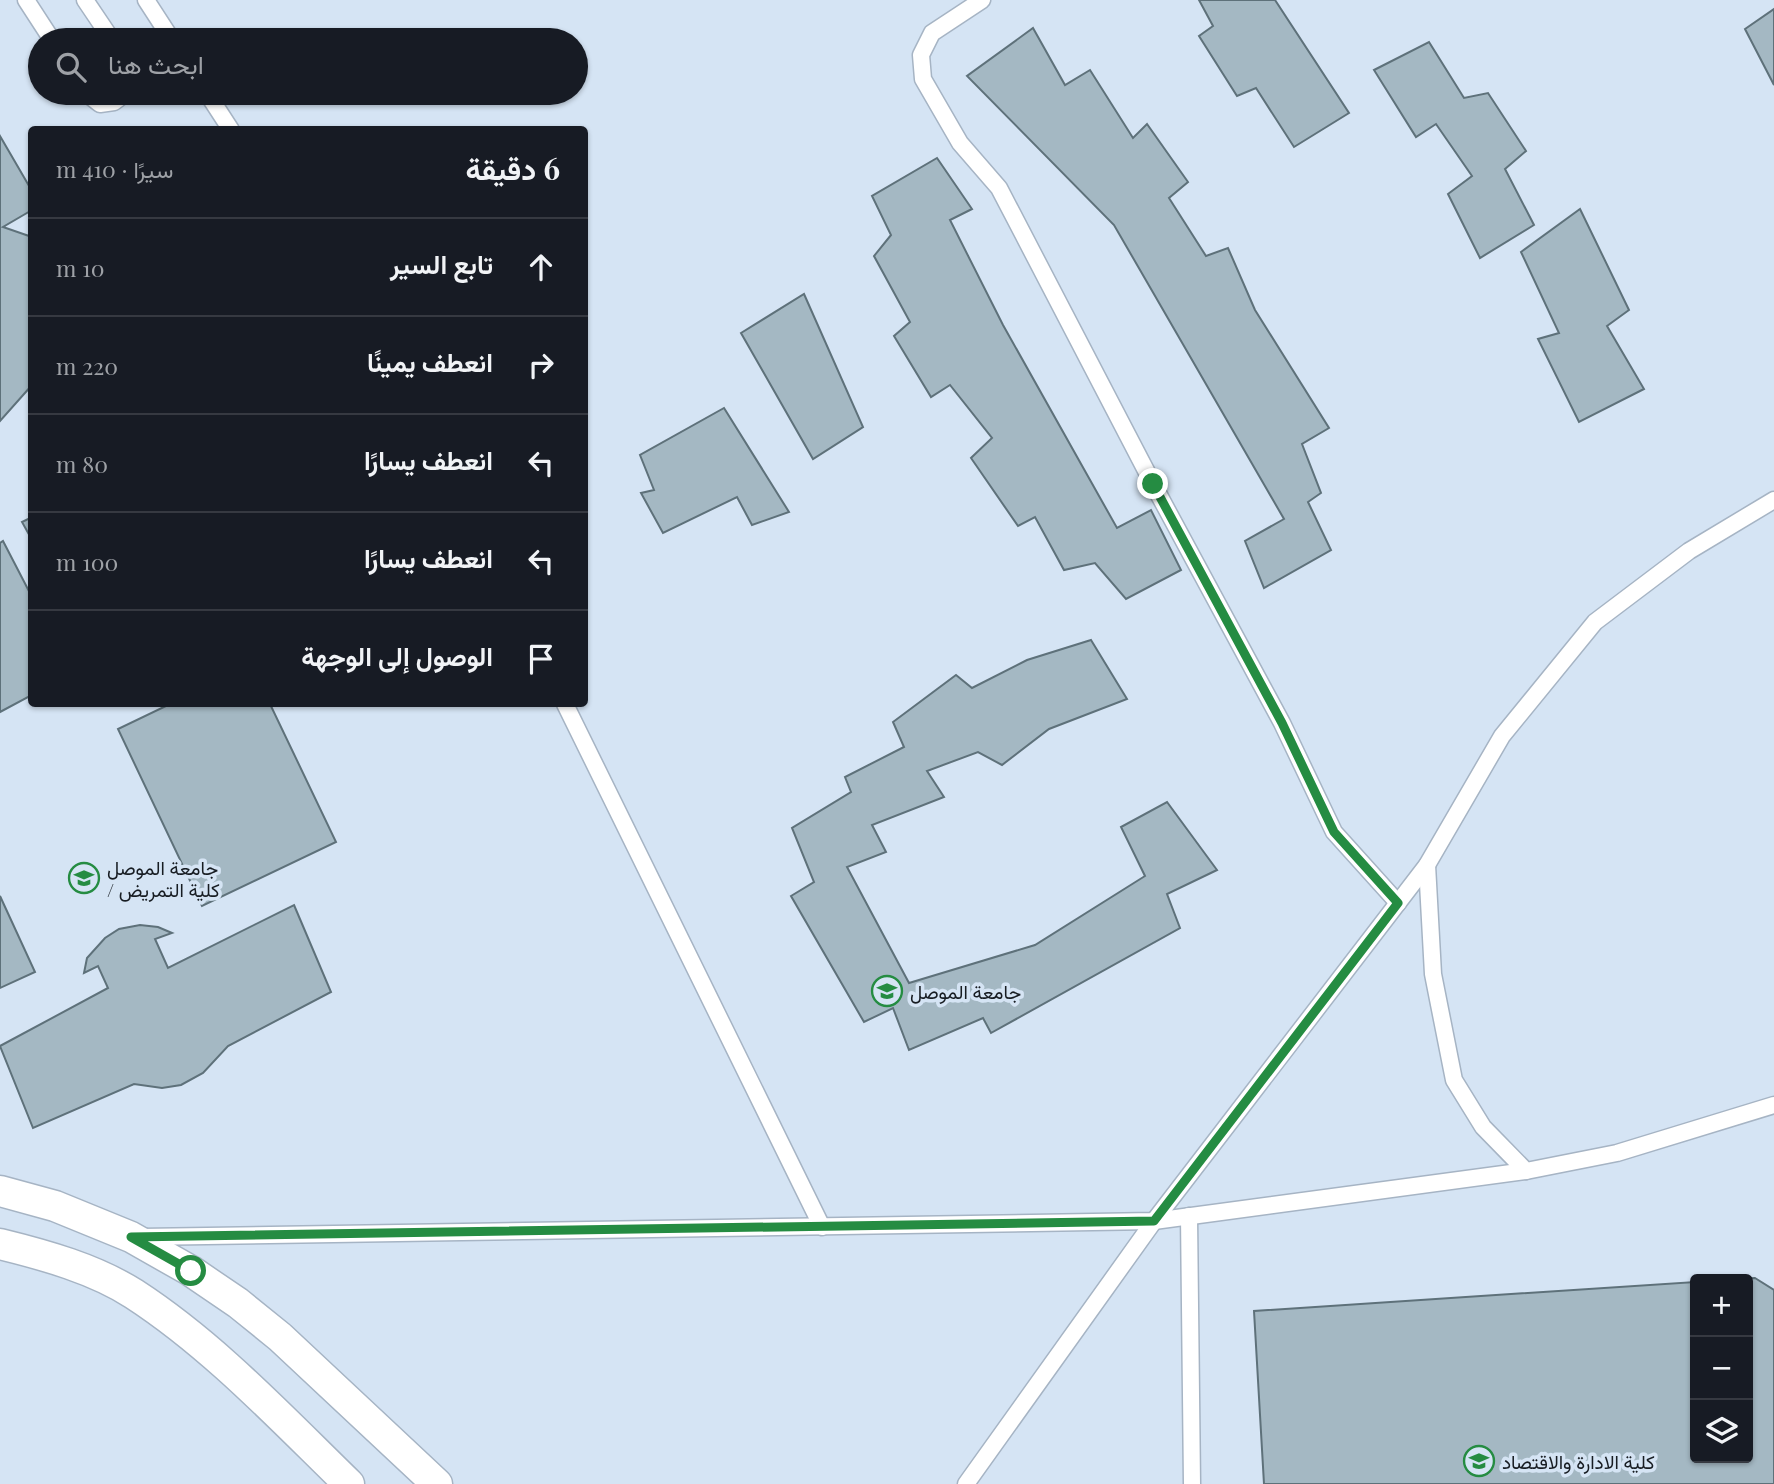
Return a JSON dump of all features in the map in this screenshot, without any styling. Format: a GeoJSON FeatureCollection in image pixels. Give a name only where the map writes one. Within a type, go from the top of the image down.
{"type":"FeatureCollection","features":[{"type":"Feature","properties":{"kind":"street"},"geometry":{"type":"LineString","coordinates":[[0,1191],[55,1206],[131,1237],[191,1271],[280,1337],[437,1484]]}},
{"type":"Feature","properties":{"kind":"street"},"geometry":{"type":"LineString","coordinates":[[0,1244],[86,1270],[132,1293],[178,1325],[227,1367],[349,1484]]}},
{"type":"Feature","properties":{"kind":"lane"},"geometry":{"type":"LineString","coordinates":[[26,0],[44,28]]}},
{"type":"Feature","properties":{"kind":"lane"},"geometry":{"type":"LineString","coordinates":[[85,0],[105,28]]}},
{"type":"Feature","properties":{"kind":"lane"},"geometry":{"type":"LineString","coordinates":[[146,0],[164,28]]}},
{"type":"Feature","properties":{"kind":"lane"},"geometry":{"type":"LineString","coordinates":[[982,0],[932,33],[921,55],[923,79],[960,143],[999,188],[1153,484],[1282,723],[1334,832],[1398,903]]}},
{"type":"Feature","properties":{"kind":"lane"},"geometry":{"type":"LineString","coordinates":[[215,105],[228,126]]}},
{"type":"Feature","properties":{"kind":"lane"},"geometry":{"type":"LineString","coordinates":[[966,1484],[1154,1221],[1427,865],[1502,736],[1595,622],[1689,551],[1774,500]]}},
{"type":"Feature","properties":{"kind":"lane"},"geometry":{"type":"LineString","coordinates":[[566,707],[822,1227]]}},
{"type":"Feature","properties":{"kind":"lane"},"geometry":{"type":"LineString","coordinates":[[1427,865],[1433,974],[1454,1080],[1483,1127],[1525,1171]]}},
{"type":"Feature","properties":{"kind":"lane"},"geometry":{"type":"LineString","coordinates":[[131,1237],[1154,1221],[1525,1171],[1617,1153],[1774,1105]]}},
{"type":"Feature","properties":{"kind":"lane"},"geometry":{"type":"LineString","coordinates":[[1189,1216],[1192,1484]]}},
{"type":"Feature","properties":{"kind":"building"},"geometry":{"type":"Polygon","coordinates":[[[1199,0],[1275,0],[1349,113],[1294,147],[1256,88],[1237,96],[1199,36],[1213,26],[1199,0]]]}},
{"type":"Feature","properties":{"kind":"building"},"geometry":{"type":"Polygon","coordinates":[[[1774,9],[1774,85],[1745,29],[1774,9]]]}},
{"type":"Feature","properties":{"kind":"building"},"geometry":{"type":"Polygon","coordinates":[[[1033,28],[1065,85],[1090,70],[1133,138],[1147,124],[1188,182],[1169,198],[1206,256],[1228,248],[1255,310],[1329,428],[1302,444],[1321,493],[1308,502],[1331,550],[1264,588],[1245,541],[1284,519],[1114,225],[967,76],[1033,28]]]}},
{"type":"Feature","properties":{"kind":"building"},"geometry":{"type":"Polygon","coordinates":[[[1429,42],[1464,98],[1488,93],[1526,151],[1505,169],[1534,225],[1480,258],[1448,194],[1472,176],[1436,124],[1416,137],[1374,70],[1429,42]]]}},
{"type":"Feature","properties":{"kind":"building"},"geometry":{"type":"Polygon","coordinates":[[[0,136],[28,184],[28,212],[3,227],[28,236],[28,390],[0,421],[0,136]]]}},
{"type":"Feature","properties":{"kind":"building"},"geometry":{"type":"Polygon","coordinates":[[[937,158],[972,209],[950,220],[1003,325],[1117,528],[1151,510],[1181,570],[1126,599],[1095,563],[1064,570],[1035,517],[1018,526],[971,458],[992,438],[950,385],[931,397],[894,336],[910,322],[874,256],[891,235],[872,196],[937,158]]]}},
{"type":"Feature","properties":{"kind":"building"},"geometry":{"type":"Polygon","coordinates":[[[1580,209],[1629,310],[1607,326],[1644,389],[1579,422],[1538,339],[1559,333],[1521,252],[1580,209]]]}},
{"type":"Feature","properties":{"kind":"building"},"geometry":{"type":"Polygon","coordinates":[[[804,294],[863,427],[813,459],[741,333],[804,294]]]}},
{"type":"Feature","properties":{"kind":"building"},"geometry":{"type":"Polygon","coordinates":[[[724,408],[789,512],[752,525],[737,497],[663,533],[641,493],[654,490],[640,455],[724,408]]]}},
{"type":"Feature","properties":{"kind":"building"},"geometry":{"type":"Polygon","coordinates":[[[28,519],[28,533],[22,522],[28,519]]]}},
{"type":"Feature","properties":{"kind":"building"},"geometry":{"type":"Polygon","coordinates":[[[3,541],[28,589],[28,697],[0,712],[0,543],[3,541]]]}},
{"type":"Feature","properties":{"kind":"building"},"geometry":{"type":"Polygon","coordinates":[[[1091,640],[1127,699],[1049,729],[1002,765],[978,752],[927,771],[944,797],[872,825],[886,852],[847,867],[909,983],[1035,945],[1145,876],[1121,827],[1167,802],[1217,870],[1167,894],[1180,928],[991,1033],[983,1018],[909,1050],[893,1008],[864,1022],[791,896],[814,882],[792,828],[851,792],[845,777],[904,747],[893,722],[956,675],[972,688],[1027,660],[1091,640]]]}},
{"type":"Feature","properties":{"kind":"building"},"geometry":{"type":"Polygon","coordinates":[[[164,707],[271,707],[336,842],[202,906],[118,729],[164,707]]]}},
{"type":"Feature","properties":{"kind":"building"},"geometry":{"type":"Polygon","coordinates":[[[0,896],[35,972],[0,988],[0,896]]]}},
{"type":"Feature","properties":{"kind":"building"},"geometry":{"type":"Polygon","coordinates":[[[294,905],[331,992],[228,1046],[203,1073],[181,1085],[162,1088],[134,1084],[33,1128],[0,1046],[108,988],[98,966],[84,973],[87,958],[105,938],[119,929],[140,925],[158,927],[172,933],[155,939],[168,968],[294,905]]]}},
{"type":"Feature","properties":{"kind":"building"},"geometry":{"type":"Polygon","coordinates":[[[1753,1278],[1774,1290],[1774,1484],[1264,1484],[1254,1311],[1690,1282],[1690,1463],[1753,1463],[1753,1278]]]}},
{"type":"Feature","properties":{"kind":"place","name":"جامعة الموصل / كلية التمريض"},"geometry":{"type":"Point","coordinates":[84,878]}},
{"type":"Feature","properties":{"kind":"place","name":"جامعة الموصل"},"geometry":{"type":"Point","coordinates":[887,991]}},
{"type":"Feature","properties":{"kind":"place","name":"كلية الادارة والاقتصاد"},"geometry":{"type":"Point","coordinates":[1479,1461]}},
{"type":"Feature","properties":{"kind":"route"},"geometry":{"type":"LineString","coordinates":[[191,1271],[131,1237],[1154,1221],[1398,903],[1334,832],[1282,723],[1153,484]]}}]}
